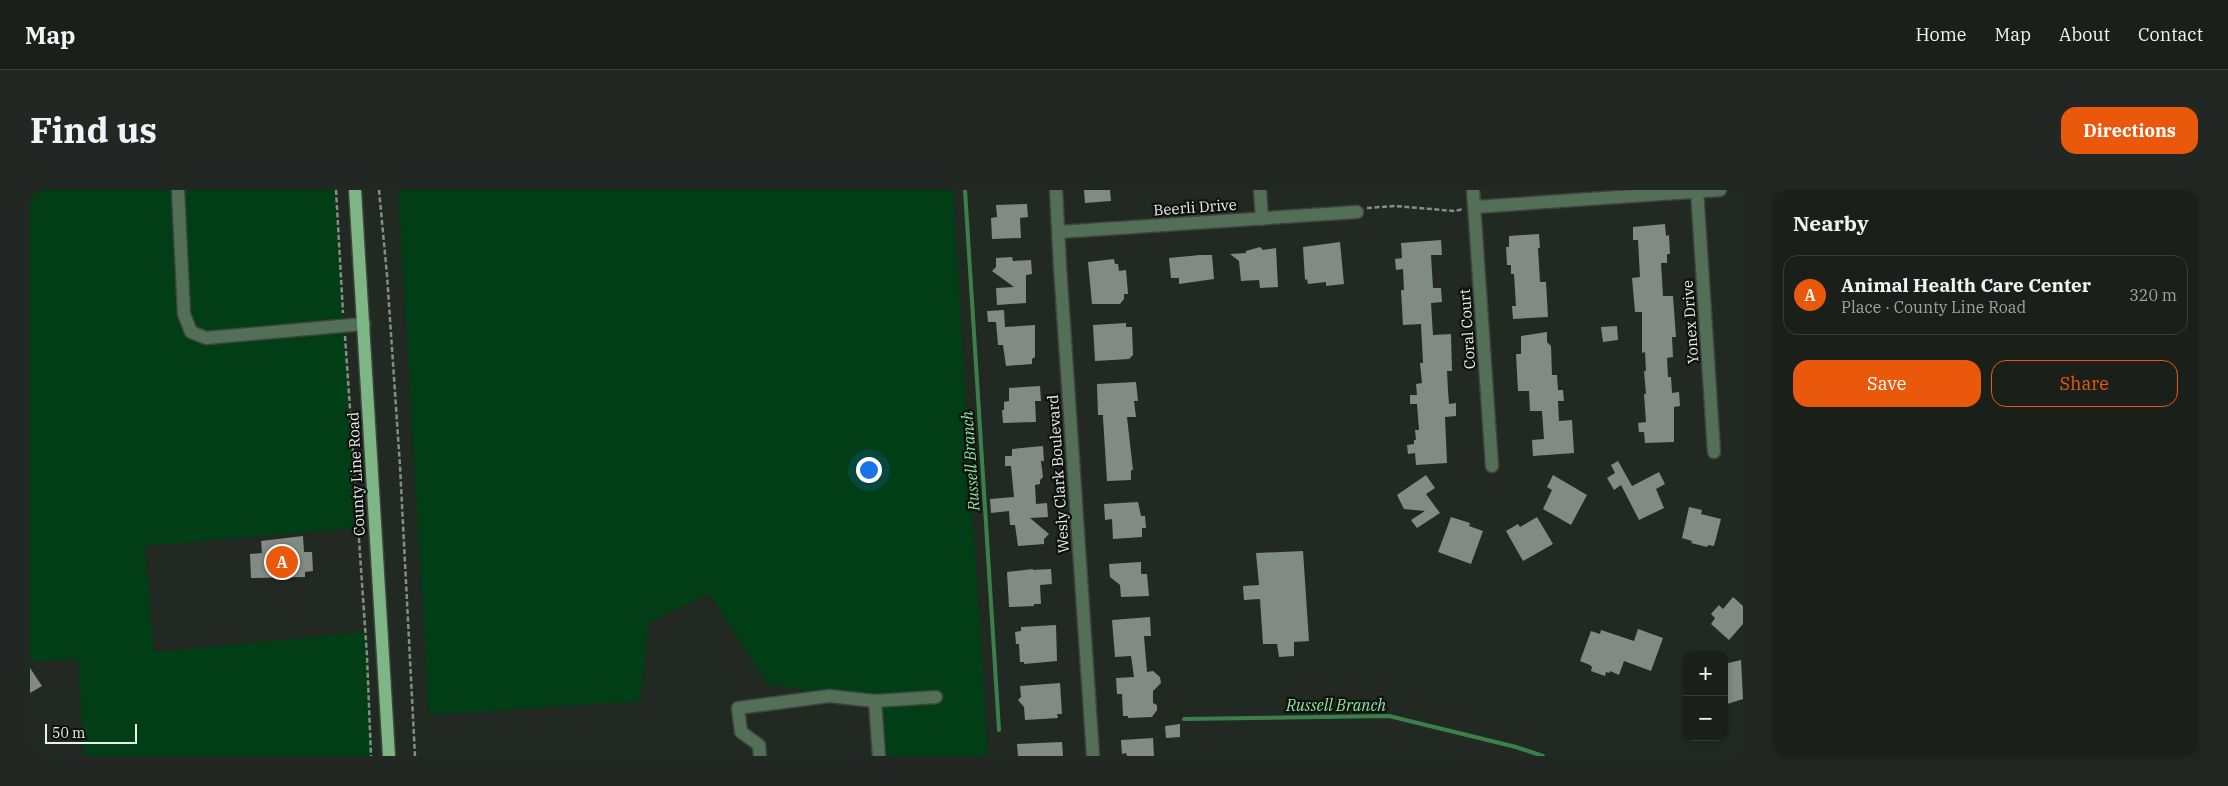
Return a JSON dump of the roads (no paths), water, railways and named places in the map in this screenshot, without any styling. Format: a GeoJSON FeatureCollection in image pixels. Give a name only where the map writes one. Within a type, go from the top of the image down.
{"type":"FeatureCollection","features":[{"type":"Feature","properties":{"kind":"main road","name":"County Line Road"},"geometry":{"type":"LineString","coordinates":[[355,190],[389,756]]}},
{"type":"Feature","properties":{"kind":"street"},"geometry":{"type":"LineString","coordinates":[[178,190],[184,314],[191,332],[206,338],[364,324]]}},
{"type":"Feature","properties":{"kind":"street","name":"Wesly Clark Boulevard"},"geometry":{"type":"LineString","coordinates":[[1056,190],[1094,756]]}},
{"type":"Feature","properties":{"kind":"street"},"geometry":{"type":"LineString","coordinates":[[1260,190],[1262,219]]}},
{"type":"Feature","properties":{"kind":"street","name":"Coral Court"},"geometry":{"type":"LineString","coordinates":[[1473,190],[1492,466]]}},
{"type":"Feature","properties":{"kind":"street"},"geometry":{"type":"LineString","coordinates":[[1475,207],[1720,190]]}},
{"type":"Feature","properties":{"kind":"street","name":"Yonex Drive"},"geometry":{"type":"LineString","coordinates":[[1697,191],[1714,452]]}},
{"type":"Feature","properties":{"kind":"street","name":"Beerli Drive"},"geometry":{"type":"LineString","coordinates":[[1059,232],[1357,212]]}},
{"type":"Feature","properties":{"kind":"street"},"geometry":{"type":"LineString","coordinates":[[760,756],[759,745],[740,732],[738,708],[830,696],[876,701],[936,697]]}},
{"type":"Feature","properties":{"kind":"street"},"geometry":{"type":"LineString","coordinates":[[876,701],[879,756]]}},
{"type":"Feature","properties":{"kind":"waterway","name":"Russell Branch"},"geometry":{"type":"LineString","coordinates":[[965,190],[999,730]]}},
{"type":"Feature","properties":{"kind":"waterway","name":"Russell Branch"},"geometry":{"type":"LineString","coordinates":[[1184,719],[1389,716],[1516,747],[1543,756]]}},
{"type":"Feature","properties":{"kind":"place","name":"Animal Health Care Center"},"geometry":{"type":"Point","coordinates":[282,562]}}]}
